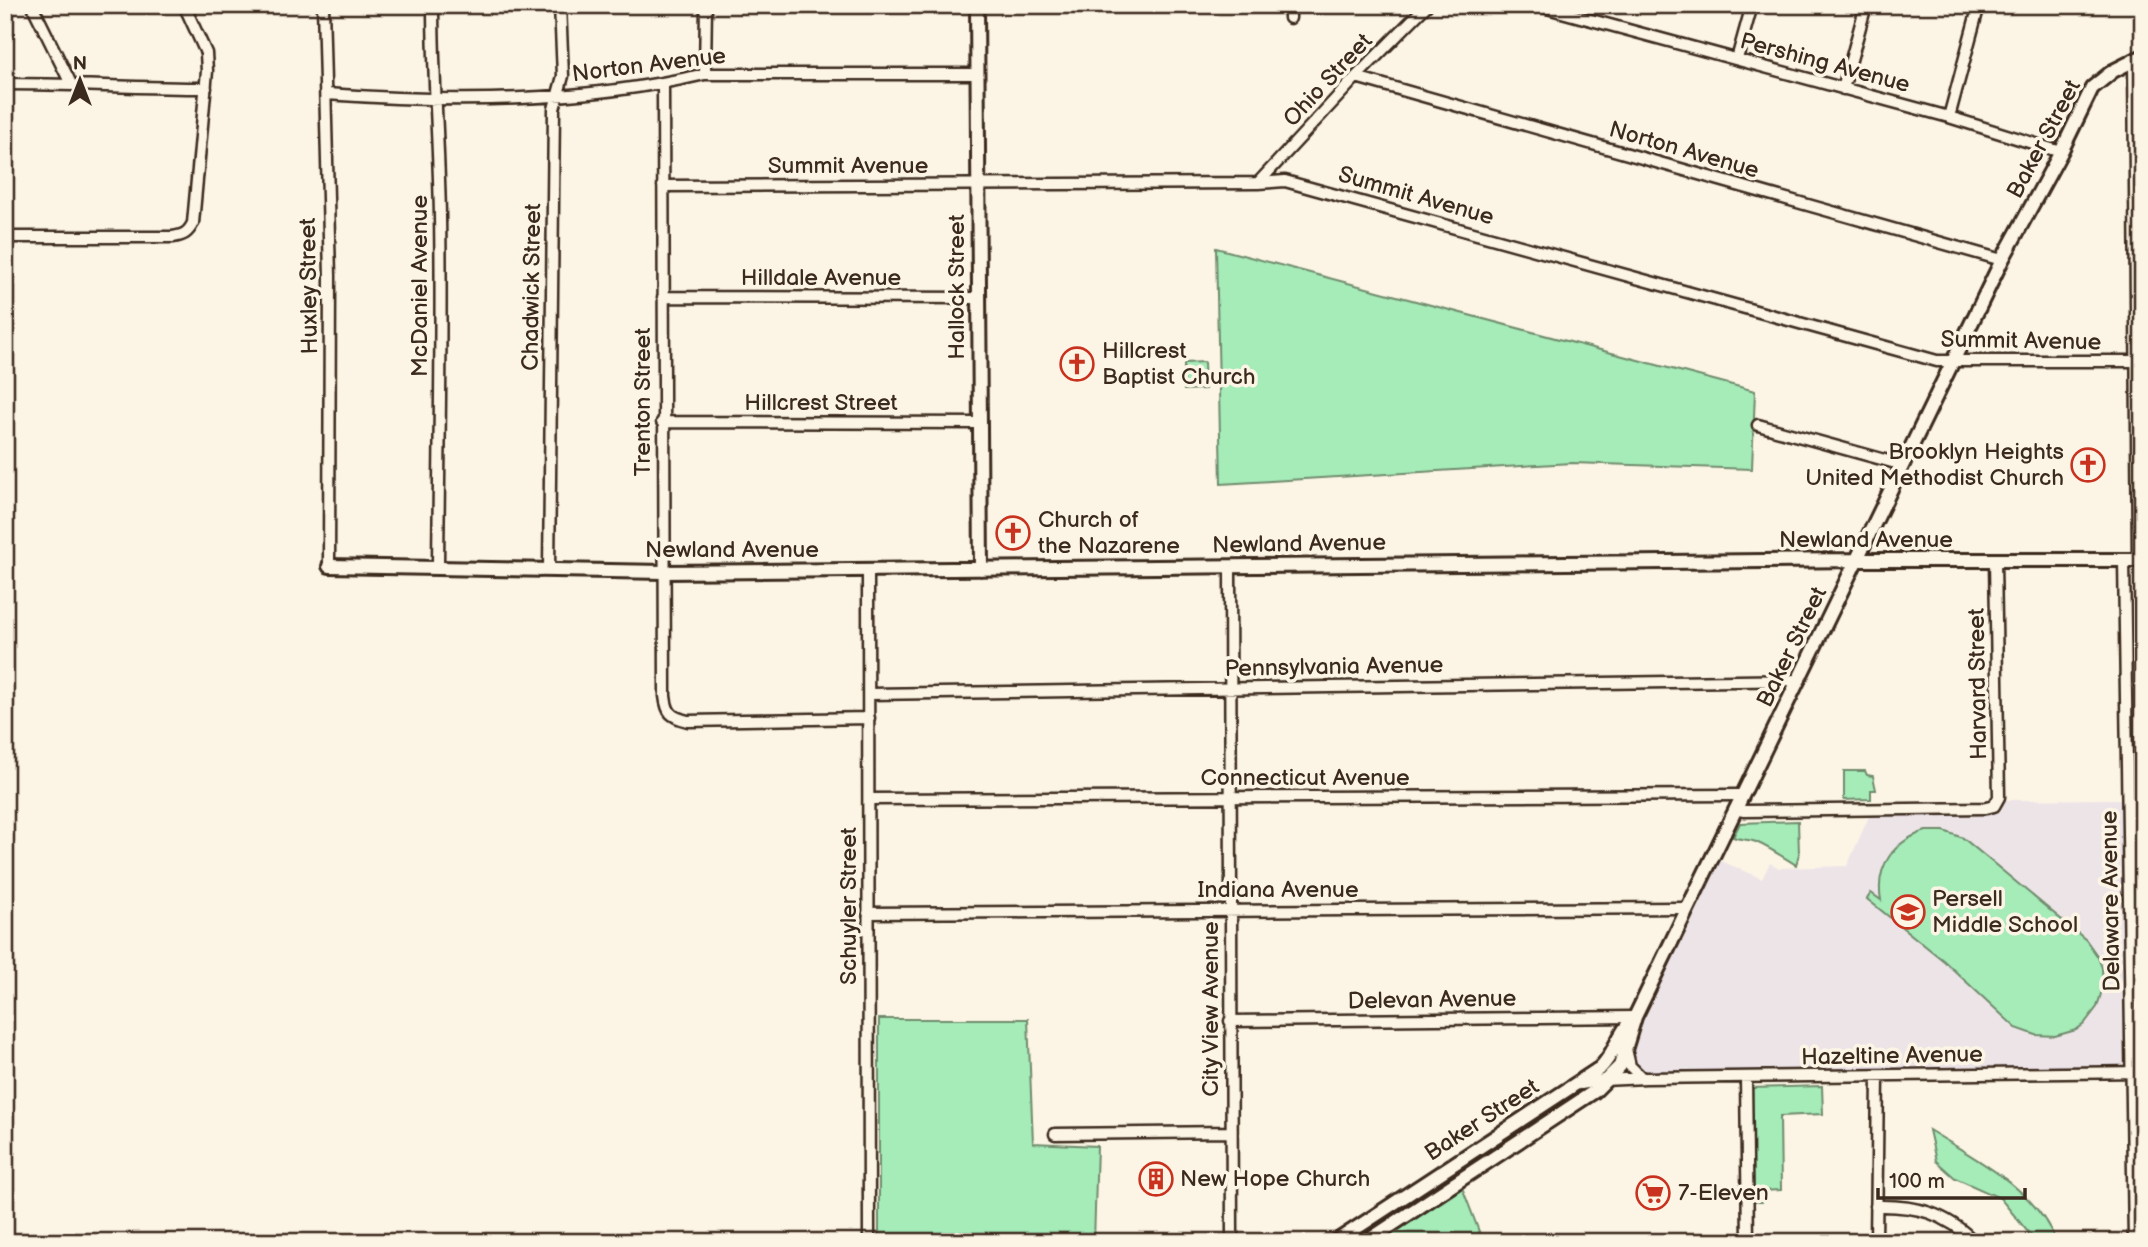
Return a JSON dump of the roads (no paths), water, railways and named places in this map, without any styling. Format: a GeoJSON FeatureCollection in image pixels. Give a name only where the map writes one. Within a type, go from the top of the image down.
{"type":"FeatureCollection","features":[{"type":"Feature","properties":{"kind":"street"},"geometry":{"type":"LineString","coordinates":[[32,5],[71,84]]}},
{"type":"Feature","properties":{"kind":"street"},"geometry":{"type":"LineString","coordinates":[[5,237],[173,237],[188,231],[192,223],[206,88],[206,53],[184,5]]}},
{"type":"Feature","properties":{"kind":"street","name":"Huxley Street"},"geometry":{"type":"LineString","coordinates":[[323,5],[330,276],[329,566]]}},
{"type":"Feature","properties":{"kind":"street","name":"McDaniel Avenue"},"geometry":{"type":"LineString","coordinates":[[433,5],[441,308],[438,567]]}},
{"type":"Feature","properties":{"kind":"street","name":"Chadwick Street"},"geometry":{"type":"LineString","coordinates":[[549,570],[554,108],[563,76],[560,5]]}},
{"type":"Feature","properties":{"kind":"street"},"geometry":{"type":"LineString","coordinates":[[705,74],[706,5]]}},
{"type":"Feature","properties":{"kind":"street","name":"Hallock Street"},"geometry":{"type":"LineString","coordinates":[[978,5],[976,74],[981,569]]}},
{"type":"Feature","properties":{"kind":"street"},"geometry":{"type":"LineString","coordinates":[[1290,5],[1290,18]]}},
{"type":"Feature","properties":{"kind":"street","name":"Ohio Street"},"geometry":{"type":"LineString","coordinates":[[1258,183],[1427,5]]}},
{"type":"Feature","properties":{"kind":"street","name":"Pershing Avenue"},"geometry":{"type":"LineString","coordinates":[[1536,5],[1949,117],[2061,152]]}},
{"type":"Feature","properties":{"kind":"street"},"geometry":{"type":"LineString","coordinates":[[1737,59],[1752,5]]}},
{"type":"Feature","properties":{"kind":"street"},"geometry":{"type":"LineString","coordinates":[[1843,89],[1866,5]]}},
{"type":"Feature","properties":{"kind":"street"},"geometry":{"type":"LineString","coordinates":[[1949,117],[1979,5]]}},
{"type":"Feature","properties":{"kind":"street"},"geometry":{"type":"LineString","coordinates":[[2138,58],[2141,560]]}},
{"type":"Feature","properties":{"kind":"street","name":"Baker Street"},"geometry":{"type":"LineString","coordinates":[[1366,1242],[1575,1104],[1608,1080],[1620,1066],[1635,1017],[2002,260],[2061,152],[2092,88],[2107,75],[2138,58]]}},
{"type":"Feature","properties":{"kind":"street","name":"Norton Avenue"},"geometry":{"type":"LineString","coordinates":[[326,94],[434,99],[557,96],[663,84],[705,74],[976,74]]}},
{"type":"Feature","properties":{"kind":"street","name":"Norton Avenue"},"geometry":{"type":"LineString","coordinates":[[1356,77],[2002,260]]}},
{"type":"Feature","properties":{"kind":"street"},"geometry":{"type":"LineString","coordinates":[[5,84],[206,88]]}},
{"type":"Feature","properties":{"kind":"street","name":"Trenton Street"},"geometry":{"type":"LineString","coordinates":[[663,84],[662,422],[664,696],[667,711],[672,717],[688,721],[869,718]]}},
{"type":"Feature","properties":{"kind":"street","name":"Summit Avenue"},"geometry":{"type":"LineString","coordinates":[[663,186],[978,186],[1285,181],[1937,361],[2140,361]]}},
{"type":"Feature","properties":{"kind":"street","name":"Hilldale Avenue"},"geometry":{"type":"LineString","coordinates":[[663,297],[978,298]]}},
{"type":"Feature","properties":{"kind":"street","name":"Hillcrest Street"},"geometry":{"type":"LineString","coordinates":[[662,422],[979,423]]}},
{"type":"Feature","properties":{"kind":"street"},"geometry":{"type":"LineString","coordinates":[[1758,425],[1903,465]]}},
{"type":"Feature","properties":{"kind":"street","name":"Newland Avenue"},"geometry":{"type":"LineString","coordinates":[[329,566],[664,572],[1857,560],[2141,560]]}},
{"type":"Feature","properties":{"kind":"street","name":"Delaware Avenue"},"geometry":{"type":"LineString","coordinates":[[2124,560],[2137,1072],[2134,1242]]}},
{"type":"Feature","properties":{"kind":"street","name":"Harvard Street"},"geometry":{"type":"LineString","coordinates":[[1735,809],[1855,810],[1994,806],[1998,797],[1995,561]]}},
{"type":"Feature","properties":{"kind":"street","name":"City View Avenue"},"geometry":{"type":"LineString","coordinates":[[1230,566],[1232,1242]]}},
{"type":"Feature","properties":{"kind":"street","name":"Schuyler Street"},"geometry":{"type":"LineString","coordinates":[[868,571],[869,1242]]}},
{"type":"Feature","properties":{"kind":"street","name":"Pennsylvania Avenue"},"geometry":{"type":"LineString","coordinates":[[869,694],[1800,680]]}},
{"type":"Feature","properties":{"kind":"street","name":"Connecticut Avenue"},"geometry":{"type":"LineString","coordinates":[[869,799],[1742,795]]}},
{"type":"Feature","properties":{"kind":"street","name":"Indiana Avenue"},"geometry":{"type":"LineString","coordinates":[[868,913],[1687,908]]}},
{"type":"Feature","properties":{"kind":"street","name":"Baker Street"},"geometry":{"type":"LineString","coordinates":[[1335,1242],[1608,1061],[1624,1028],[1635,1017]]}},
{"type":"Feature","properties":{"kind":"street","name":"Delevan Avenue"},"geometry":{"type":"LineString","coordinates":[[1230,1021],[1635,1017]]}},
{"type":"Feature","properties":{"kind":"street"},"geometry":{"type":"LineString","coordinates":[[1626,1046],[1630,1066],[1642,1078]]}},
{"type":"Feature","properties":{"kind":"street","name":"Hazeltine Avenue"},"geometry":{"type":"LineString","coordinates":[[1569,1089],[1587,1082],[1642,1078],[2137,1072]]}},
{"type":"Feature","properties":{"kind":"street"},"geometry":{"type":"LineString","coordinates":[[1876,1242],[1878,1076]]}},
{"type":"Feature","properties":{"kind":"street"},"geometry":{"type":"LineString","coordinates":[[1746,1077],[1748,1242]]}},
{"type":"Feature","properties":{"kind":"street"},"geometry":{"type":"LineString","coordinates":[[1055,1134],[1230,1132]]}},
{"type":"Feature","properties":{"kind":"street"},"geometry":{"type":"LineString","coordinates":[[1876,1206],[1899,1205],[1931,1212],[1954,1223],[1974,1242]]}},
{"type":"Feature","properties":{"kind":"place","name":"Hillcrest Baptist Church"},"geometry":{"type":"Point","coordinates":[1077,364]}},
{"type":"Feature","properties":{"kind":"place","name":"Brooklyn Heights United Methodist Church"},"geometry":{"type":"Point","coordinates":[2088,465]}},
{"type":"Feature","properties":{"kind":"place","name":"Church of the Nazarene"},"geometry":{"type":"Point","coordinates":[1013,533]}},
{"type":"Feature","properties":{"kind":"place","name":"Persell Middle School"},"geometry":{"type":"Point","coordinates":[1908,912]}},
{"type":"Feature","properties":{"kind":"place","name":"New Hope Church"},"geometry":{"type":"Point","coordinates":[1156,1179]}},
{"type":"Feature","properties":{"kind":"place","name":"7-Eleven"},"geometry":{"type":"Point","coordinates":[1653,1193]}}]}
